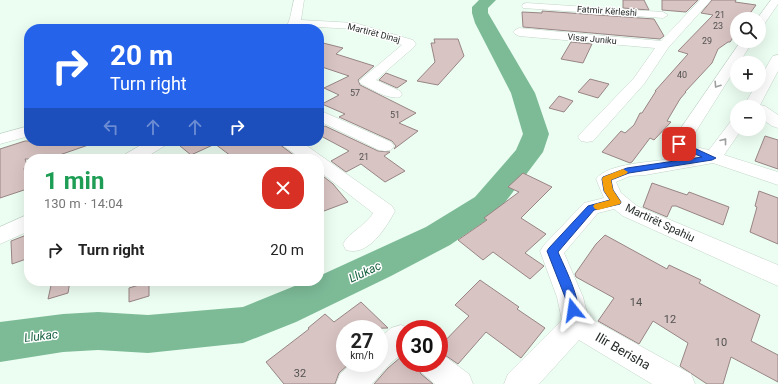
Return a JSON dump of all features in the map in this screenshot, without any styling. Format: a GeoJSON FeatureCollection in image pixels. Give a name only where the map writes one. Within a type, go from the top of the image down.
{"type":"FeatureCollection","features":[{"type":"Feature","properties":{"kind":"street","name":"Martirët Dinaj"},"geometry":{"type":"LineString","coordinates":[[293,24],[299,0]]}},
{"type":"Feature","properties":{"kind":"street"},"geometry":{"type":"LineString","coordinates":[[588,137],[639,81],[664,45],[686,21],[695,14],[706,0]]}},
{"type":"Feature","properties":{"kind":"street"},"geometry":{"type":"LineString","coordinates":[[766,14],[776,0]]}},
{"type":"Feature","properties":{"kind":"street"},"geometry":{"type":"LineString","coordinates":[[657,5],[663,15]]}},
{"type":"Feature","properties":{"kind":"street","name":"Fatmir Kërleshi"},"geometry":{"type":"LineString","coordinates":[[527,6],[663,15],[686,21]]}},
{"type":"Feature","properties":{"kind":"street","name":"Martirët Dinaj"},"geometry":{"type":"LineString","coordinates":[[324,25],[355,26],[409,43],[410,44],[400,53],[366,80],[395,94]]}},
{"type":"Feature","properties":{"kind":"street","name":"Visar Juniku"},"geometry":{"type":"LineString","coordinates":[[519,32],[664,45]]}},
{"type":"Feature","properties":{"kind":"street"},"geometry":{"type":"LineString","coordinates":[[743,48],[680,153],[712,158],[778,179]]}},
{"type":"Feature","properties":{"kind":"street"},"geometry":{"type":"LineString","coordinates":[[758,100],[778,59]]}},
{"type":"Feature","properties":{"kind":"street"},"geometry":{"type":"LineString","coordinates":[[766,115],[778,123]]}},
{"type":"Feature","properties":{"kind":"street"},"geometry":{"type":"LineString","coordinates":[[324,117],[385,146]]}},
{"type":"Feature","properties":{"kind":"street"},"geometry":{"type":"LineString","coordinates":[[0,139],[24,132]]}},
{"type":"Feature","properties":{"kind":"street"},"geometry":{"type":"LineString","coordinates":[[712,158],[730,134]]}},
{"type":"Feature","properties":{"kind":"street"},"geometry":{"type":"LineString","coordinates":[[138,154],[152,146]]}},
{"type":"Feature","properties":{"kind":"street"},"geometry":{"type":"LineString","coordinates":[[294,146],[303,154]]}},
{"type":"Feature","properties":{"kind":"street","name":"Martirët Spahiu"},"geometry":{"type":"LineString","coordinates":[[680,153],[659,167],[627,170],[606,179],[608,191],[616,202],[630,211],[778,276]]}},
{"type":"Feature","properties":{"kind":"street"},"geometry":{"type":"LineString","coordinates":[[324,170],[385,211],[377,225],[354,244]]}},
{"type":"Feature","properties":{"kind":"street"},"geometry":{"type":"LineString","coordinates":[[520,384],[576,324],[570,297],[552,251],[591,208],[616,202]]}},
{"type":"Feature","properties":{"kind":"street"},"geometry":{"type":"LineString","coordinates":[[0,236],[24,224]]}},
{"type":"Feature","properties":{"kind":"street","name":"Ilir Berisha"},"geometry":{"type":"LineString","coordinates":[[576,324],[680,384]]}},
{"type":"Feature","properties":{"kind":"street"},"geometry":{"type":"LineString","coordinates":[[388,348],[396,341]]}},
{"type":"Feature","properties":{"kind":"street"},"geometry":{"type":"LineString","coordinates":[[351,384],[364,372]]}},
{"type":"Feature","properties":{"kind":"street"},"geometry":{"type":"LineString","coordinates":[[443,372],[458,384]]}},
{"type":"Feature","properties":{"kind":"building"},"geometry":{"type":"Polygon","coordinates":[[[623,0],[644,0],[649,10],[623,8],[623,0]]]}},
{"type":"Feature","properties":{"kind":"building"},"geometry":{"type":"Polygon","coordinates":[[[662,0],[698,0],[686,12],[662,10],[662,0]]]}},
{"type":"Feature","properties":{"kind":"building"},"geometry":{"type":"Polygon","coordinates":[[[712,0],[736,0],[735,2],[756,5],[751,12],[730,12],[730,42],[718,49],[712,63],[685,92],[667,121],[671,122],[654,140],[650,138],[632,162],[630,163],[602,152],[621,131],[625,133],[634,125],[640,113],[642,113],[655,91],[688,54],[678,51],[713,15],[701,13],[712,0]]]}},
{"type":"Feature","properties":{"kind":"building"},"geometry":{"type":"Polygon","coordinates":[[[542,11],[654,19],[664,36],[660,39],[523,27],[522,12],[542,13],[542,11]]]}},
{"type":"Feature","properties":{"kind":"building"},"geometry":{"type":"Polygon","coordinates":[[[434,39],[458,39],[464,56],[438,85],[417,81],[435,62],[431,43],[435,43],[434,39]]]}},
{"type":"Feature","properties":{"kind":"building"},"geometry":{"type":"Polygon","coordinates":[[[571,42],[592,44],[583,63],[561,59],[571,42]]]}},
{"type":"Feature","properties":{"kind":"building"},"geometry":{"type":"Polygon","coordinates":[[[324,43],[343,48],[336,54],[374,66],[358,80],[360,85],[416,113],[399,123],[418,131],[394,149],[396,146],[392,141],[339,117],[345,114],[324,105],[324,103],[339,95],[324,88],[349,76],[324,68],[324,43]]]}},
{"type":"Feature","properties":{"kind":"building"},"geometry":{"type":"Polygon","coordinates":[[[386,73],[407,81],[397,88],[379,80],[386,73]]]}},
{"type":"Feature","properties":{"kind":"building"},"geometry":{"type":"Polygon","coordinates":[[[590,79],[609,84],[598,98],[578,92],[590,79]]]}},
{"type":"Feature","properties":{"kind":"building"},"geometry":{"type":"Polygon","coordinates":[[[559,96],[573,101],[564,112],[549,108],[559,96]]]}},
{"type":"Feature","properties":{"kind":"building"},"geometry":{"type":"Polygon","coordinates":[[[324,126],[378,151],[390,152],[384,156],[405,171],[385,182],[361,164],[346,172],[331,161],[349,151],[324,138],[324,126]]]}},
{"type":"Feature","properties":{"kind":"building"},"geometry":{"type":"Polygon","coordinates":[[[765,136],[778,140],[778,169],[755,161],[765,136]]]}},
{"type":"Feature","properties":{"kind":"building"},"geometry":{"type":"Polygon","coordinates":[[[24,141],[24,146],[85,146],[62,154],[24,154],[24,190],[0,198],[0,149],[24,141]]]}},
{"type":"Feature","properties":{"kind":"building"},"geometry":{"type":"Polygon","coordinates":[[[180,146],[211,146],[193,154],[190,154],[180,146]]]}},
{"type":"Feature","properties":{"kind":"building"},"geometry":{"type":"Polygon","coordinates":[[[218,146],[282,146],[292,154],[228,154],[218,146]]]}},
{"type":"Feature","properties":{"kind":"building"},"geometry":{"type":"Polygon","coordinates":[[[523,173],[552,187],[521,218],[546,234],[525,253],[544,266],[530,279],[493,252],[483,260],[458,240],[487,220],[484,218],[519,192],[508,187],[523,173]]]}},
{"type":"Feature","properties":{"kind":"building"},"geometry":{"type":"Polygon","coordinates":[[[324,177],[333,184],[348,202],[324,211],[324,177]]]}},
{"type":"Feature","properties":{"kind":"building"},"geometry":{"type":"Polygon","coordinates":[[[652,183],[687,195],[689,192],[729,207],[723,225],[676,206],[672,206],[667,217],[643,207],[652,183]]]}},
{"type":"Feature","properties":{"kind":"building"},"geometry":{"type":"Polygon","coordinates":[[[759,191],[778,198],[778,244],[750,232],[757,207],[755,206],[759,191]]]}},
{"type":"Feature","properties":{"kind":"building"},"geometry":{"type":"Polygon","coordinates":[[[605,235],[667,269],[669,265],[701,280],[699,283],[760,315],[751,341],[778,355],[778,382],[731,357],[723,384],[707,384],[680,366],[688,343],[653,321],[639,344],[598,321],[614,298],[576,277],[575,274],[596,244],[605,235]]]}},
{"type":"Feature","properties":{"kind":"building"},"geometry":{"type":"Polygon","coordinates":[[[24,236],[24,260],[12,264],[11,241],[24,236]]]}},
{"type":"Feature","properties":{"kind":"building"},"geometry":{"type":"Polygon","coordinates":[[[480,280],[519,307],[517,309],[545,328],[521,358],[486,332],[458,364],[448,357],[448,338],[469,316],[455,305],[480,280]]]}},
{"type":"Feature","properties":{"kind":"building"},"geometry":{"type":"Polygon","coordinates":[[[51,286],[69,286],[68,293],[48,299],[51,286]]]}},
{"type":"Feature","properties":{"kind":"building"},"geometry":{"type":"Polygon","coordinates":[[[136,286],[149,286],[149,296],[129,302],[129,288],[136,286]]]}},
{"type":"Feature","properties":{"kind":"building"},"geometry":{"type":"Polygon","coordinates":[[[361,302],[380,320],[337,320],[361,302]]]}},
{"type":"Feature","properties":{"kind":"building"},"geometry":{"type":"Polygon","coordinates":[[[325,314],[334,322],[336,321],[336,372],[340,372],[335,384],[284,384],[266,362],[309,329],[308,328],[325,314]]]}},
{"type":"Feature","properties":{"kind":"building"},"geometry":{"type":"Polygon","coordinates":[[[396,361],[396,372],[420,372],[433,384],[374,384],[384,372],[388,372],[388,368],[396,361]]]}},
{"type":"Feature","properties":{"kind":"waterway","name":"Llukac"},"geometry":{"type":"LineString","coordinates":[[0,342],[63,333],[98,331],[148,334],[243,325],[282,310],[378,266],[438,236],[486,205],[529,152],[536,134],[523,93],[484,23],[480,13],[480,7],[488,0]]}},
{"type":"Feature","properties":{"kind":"slow traffic"},"geometry":{"type":"LineString","coordinates":[[598,206],[616,202],[608,191],[606,179],[623,172]]}},
{"type":"Feature","properties":{"kind":"route"},"geometry":{"type":"LineString","coordinates":[[573,310],[570,297],[552,251],[591,208],[616,202],[608,191],[606,179],[627,170],[645,169],[712,158],[679,144]]}}]}
